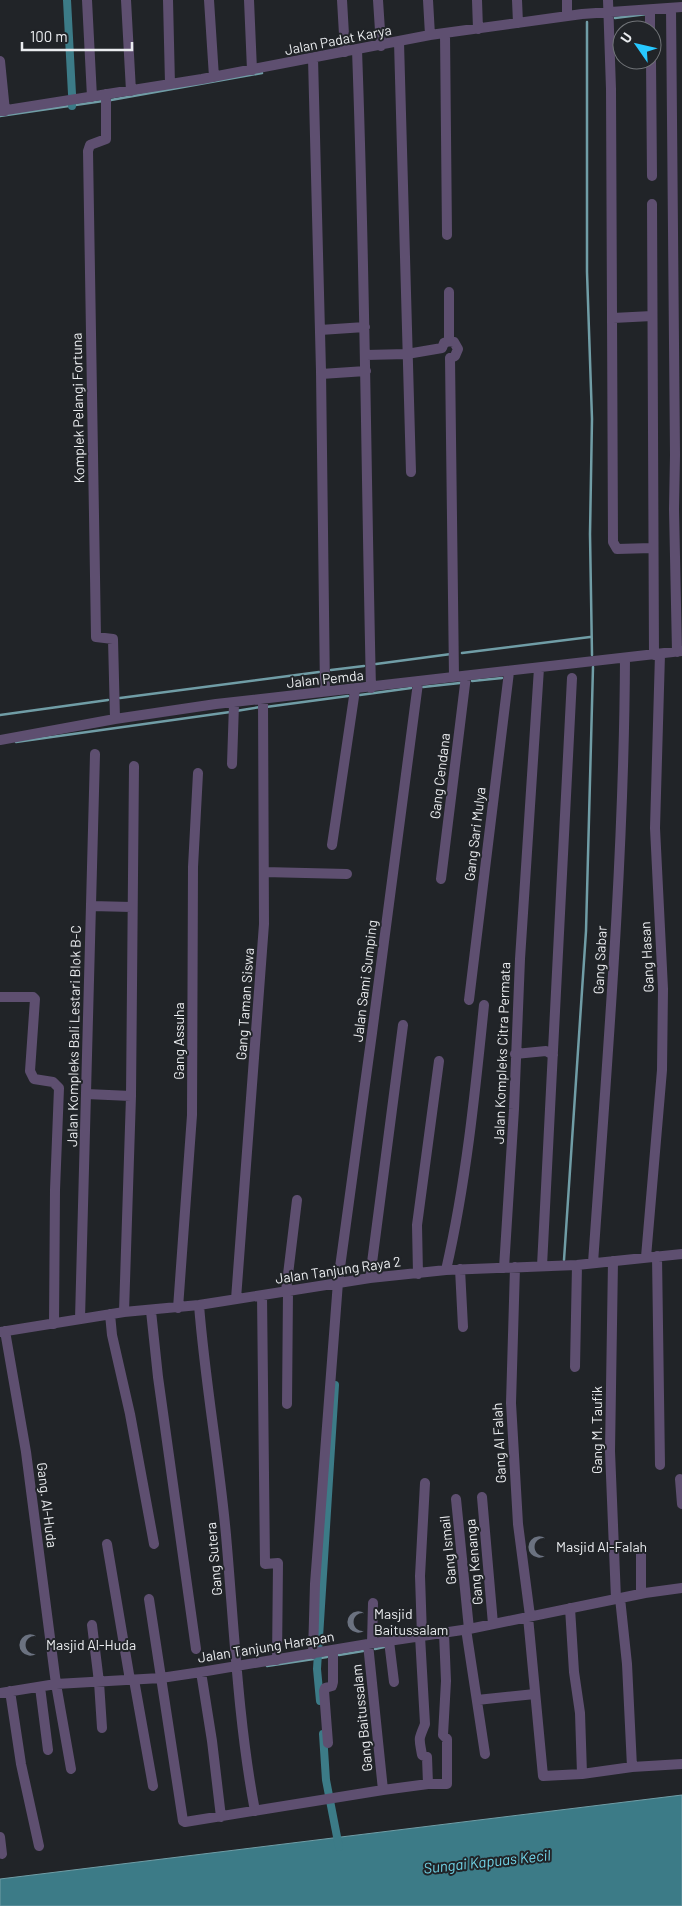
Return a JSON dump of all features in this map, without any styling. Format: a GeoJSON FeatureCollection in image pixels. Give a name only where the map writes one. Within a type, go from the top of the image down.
{"type":"FeatureCollection","features":[{"type":"Feature","properties":{"kind":"street"},"geometry":{"type":"LineString","coordinates":[[87,0],[92,97]]}},
{"type":"Feature","properties":{"kind":"street"},"geometry":{"type":"LineString","coordinates":[[126,0],[131,91]]}},
{"type":"Feature","properties":{"kind":"street"},"geometry":{"type":"LineString","coordinates":[[168,0],[170,84]]}},
{"type":"Feature","properties":{"kind":"street"},"geometry":{"type":"LineString","coordinates":[[208,0],[214,77]]}},
{"type":"Feature","properties":{"kind":"street"},"geometry":{"type":"LineString","coordinates":[[249,0],[252,70]]}},
{"type":"Feature","properties":{"kind":"street"},"geometry":{"type":"LineString","coordinates":[[342,0],[345,52]]}},
{"type":"Feature","properties":{"kind":"street"},"geometry":{"type":"LineString","coordinates":[[378,0],[381,46]]}},
{"type":"Feature","properties":{"kind":"street"},"geometry":{"type":"LineString","coordinates":[[428,0],[430,35]]}},
{"type":"Feature","properties":{"kind":"street"},"geometry":{"type":"LineString","coordinates":[[477,0],[478,29]]}},
{"type":"Feature","properties":{"kind":"street"},"geometry":{"type":"LineString","coordinates":[[516,0],[518,23]]}},
{"type":"Feature","properties":{"kind":"street"},"geometry":{"type":"LineString","coordinates":[[566,0],[567,16]]}},
{"type":"Feature","properties":{"kind":"street"},"geometry":{"type":"LineString","coordinates":[[608,0],[611,81],[613,542],[615,547],[620,550],[652,548]]}},
{"type":"Feature","properties":{"kind":"street"},"geometry":{"type":"LineString","coordinates":[[651,20],[652,6]]}},
{"type":"Feature","properties":{"kind":"street","name":"Jalan Padat Karya"},"geometry":{"type":"LineString","coordinates":[[2,111],[214,77],[430,35],[445,38],[478,29],[567,16],[652,6],[677,7]]}},
{"type":"Feature","properties":{"kind":"street"},"geometry":{"type":"LineString","coordinates":[[677,7],[674,509],[680,651]]}},
{"type":"Feature","properties":{"kind":"street"},"geometry":{"type":"LineString","coordinates":[[445,38],[447,235]]}},
{"type":"Feature","properties":{"kind":"street"},"geometry":{"type":"LineString","coordinates":[[399,42],[411,472]]}},
{"type":"Feature","properties":{"kind":"street"},"geometry":{"type":"LineString","coordinates":[[356,50],[366,355],[371,688]]}},
{"type":"Feature","properties":{"kind":"street"},"geometry":{"type":"LineString","coordinates":[[313,58],[321,374],[325,691]]}},
{"type":"Feature","properties":{"kind":"street"},"geometry":{"type":"LineString","coordinates":[[0,62],[2,111]]}},
{"type":"Feature","properties":{"kind":"street"},"geometry":{"type":"LineString","coordinates":[[651,70],[652,176]]}},
{"type":"Feature","properties":{"kind":"street","name":"Komplek Pelangi Fortuna"},"geometry":{"type":"LineString","coordinates":[[106,94],[106,139],[93,142],[88,151],[96,637],[113,639],[115,719]]}},
{"type":"Feature","properties":{"kind":"street","name":"Gang Hasan"},"geometry":{"type":"LineString","coordinates":[[646,1257],[662,1070],[663,989],[655,828],[657,655],[652,548],[652,204]]}},
{"type":"Feature","properties":{"kind":"street"},"geometry":{"type":"LineString","coordinates":[[449,292],[444,355],[450,358]]}},
{"type":"Feature","properties":{"kind":"street"},"geometry":{"type":"LineString","coordinates":[[613,318],[652,316]]}},
{"type":"Feature","properties":{"kind":"street"},"geometry":{"type":"LineString","coordinates":[[320,330],[364,327]]}},
{"type":"Feature","properties":{"kind":"street"},"geometry":{"type":"LineString","coordinates":[[366,355],[407,354],[454,342],[458,349],[457,354],[450,358]]}},
{"type":"Feature","properties":{"kind":"street"},"geometry":{"type":"LineString","coordinates":[[450,358],[454,677]]}},
{"type":"Feature","properties":{"kind":"street"},"geometry":{"type":"LineString","coordinates":[[321,374],[366,371]]}},
{"type":"Feature","properties":{"kind":"street","name":"Jalan Pemda"},"geometry":{"type":"LineString","coordinates":[[0,740],[115,719],[207,706],[234,704],[263,706],[325,691],[355,690],[418,683],[454,677],[680,651]]}},
{"type":"Feature","properties":{"kind":"street","name":"Gang Sabar"},"geometry":{"type":"LineString","coordinates":[[594,1263],[616,940],[622,794],[624,658]]}},
{"type":"Feature","properties":{"kind":"street","name":"Jalan Kompleks Citra Permata"},"geometry":{"type":"LineString","coordinates":[[509,1268],[515,1054],[539,668]]}},
{"type":"Feature","properties":{"kind":"street","name":"Gang Sari Mulya"},"geometry":{"type":"LineString","coordinates":[[469,1000],[509,672]]}},
{"type":"Feature","properties":{"kind":"street","name":"Gang Cendana"},"geometry":{"type":"LineString","coordinates":[[441,879],[466,676]]}},
{"type":"Feature","properties":{"kind":"street"},"geometry":{"type":"LineString","coordinates":[[542,1266],[572,678]]}},
{"type":"Feature","properties":{"kind":"street","name":"Jalan Sami Sumping"},"geometry":{"type":"LineString","coordinates":[[314,1654],[315,1584],[338,1282],[418,683]]}},
{"type":"Feature","properties":{"kind":"street"},"geometry":{"type":"LineString","coordinates":[[332,845],[355,690]]}},
{"type":"Feature","properties":{"kind":"street"},"geometry":{"type":"LineString","coordinates":[[232,764],[234,704]]}},
{"type":"Feature","properties":{"kind":"street","name":"Gang Taman Siswa"},"geometry":{"type":"LineString","coordinates":[[236,1299],[262,962],[264,872],[263,706]]}},
{"type":"Feature","properties":{"kind":"street","name":"Jalan Kompleks Bali Lestari Blok B-C"},"geometry":{"type":"LineString","coordinates":[[80,1319],[95,754]]}},
{"type":"Feature","properties":{"kind":"street"},"geometry":{"type":"LineString","coordinates":[[124,1312],[131,1096],[134,766]]}},
{"type":"Feature","properties":{"kind":"street","name":"Gang Assuha"},"geometry":{"type":"LineString","coordinates":[[178,1308],[192,1114],[193,867],[198,773]]}},
{"type":"Feature","properties":{"kind":"street"},"geometry":{"type":"LineString","coordinates":[[264,872],[347,874]]}},
{"type":"Feature","properties":{"kind":"street"},"geometry":{"type":"LineString","coordinates":[[91,906],[132,907]]}},
{"type":"Feature","properties":{"kind":"street"},"geometry":{"type":"LineString","coordinates":[[0,997],[33,997],[35,999],[30,1071],[34,1079],[53,1082],[59,1088],[55,1190],[54,1324]]}},
{"type":"Feature","properties":{"kind":"street"},"geometry":{"type":"LineString","coordinates":[[446,1270],[459,1214],[484,1005]]}},
{"type":"Feature","properties":{"kind":"street"},"geometry":{"type":"LineString","coordinates":[[370,1278],[403,1025]]}},
{"type":"Feature","properties":{"kind":"street"},"geometry":{"type":"LineString","coordinates":[[515,1054],[546,1051],[553,1055]]}},
{"type":"Feature","properties":{"kind":"street"},"geometry":{"type":"LineString","coordinates":[[418,1274],[418,1216],[438,1061]]}},
{"type":"Feature","properties":{"kind":"street"},"geometry":{"type":"LineString","coordinates":[[86,1094],[131,1096]]}},
{"type":"Feature","properties":{"kind":"street"},"geometry":{"type":"LineString","coordinates":[[287,1404],[287,1291],[297,1200]]}},
{"type":"Feature","properties":{"kind":"street","name":"Jalan Tanjung Raya 2"},"geometry":{"type":"LineString","coordinates":[[2,1331],[124,1312],[200,1305],[370,1278],[460,1269],[594,1263],[682,1254]]}},
{"type":"Feature","properties":{"kind":"street"},"geometry":{"type":"LineString","coordinates":[[657,1256],[660,1465]]}},
{"type":"Feature","properties":{"kind":"street","name":"Gang M. Taufik"},"geometry":{"type":"LineString","coordinates":[[613,1261],[610,1452],[618,1598],[627,1664],[632,1767]]}},
{"type":"Feature","properties":{"kind":"street"},"geometry":{"type":"LineString","coordinates":[[575,1367],[577,1264]]}},
{"type":"Feature","properties":{"kind":"street","name":"Gang Al Falah"},"geometry":{"type":"LineString","coordinates":[[509,1268],[511,1403],[518,1524],[529,1617],[543,1776],[582,1774]]}},
{"type":"Feature","properties":{"kind":"street"},"geometry":{"type":"LineString","coordinates":[[460,1269],[463,1327]]}},
{"type":"Feature","properties":{"kind":"street"},"geometry":{"type":"LineString","coordinates":[[262,1295],[265,1564],[278,1563],[277,1660]]}},
{"type":"Feature","properties":{"kind":"street","name":"Gang Sutera"},"geometry":{"type":"LineString","coordinates":[[200,1305],[202,1349],[225,1527],[237,1666],[255,1810]]}},
{"type":"Feature","properties":{"kind":"street"},"geometry":{"type":"LineString","coordinates":[[151,1311],[158,1377],[196,1649]]}},
{"type":"Feature","properties":{"kind":"street"},"geometry":{"type":"LineString","coordinates":[[110,1314],[112,1335],[130,1414],[154,1544]]}},
{"type":"Feature","properties":{"kind":"street","name":"Gang. Al-Huda"},"geometry":{"type":"LineString","coordinates":[[2,1331],[26,1452],[56,1684],[71,1768]]}},
{"type":"Feature","properties":{"kind":"street"},"geometry":{"type":"LineString","coordinates":[[680,1479],[682,1504]]}},
{"type":"Feature","properties":{"kind":"street"},"geometry":{"type":"LineString","coordinates":[[425,1483],[420,1576],[425,1724],[419,1739],[422,1755],[427,1757],[428,1784]]}},
{"type":"Feature","properties":{"kind":"street","name":"Gang Kenanga"},"geometry":{"type":"LineString","coordinates":[[482,1497],[493,1624]]}},
{"type":"Feature","properties":{"kind":"street","name":"Gang Ismail"},"geometry":{"type":"LineString","coordinates":[[456,1499],[476,1700],[485,1754]]}},
{"type":"Feature","properties":{"kind":"street"},"geometry":{"type":"LineString","coordinates":[[107,1544],[153,1786]]}},
{"type":"Feature","properties":{"kind":"street"},"geometry":{"type":"LineString","coordinates":[[641,1548],[641,1594]]}},
{"type":"Feature","properties":{"kind":"street","name":"Jalan Tanjung Harapan"},"geometry":{"type":"LineString","coordinates":[[5,1692],[56,1684],[161,1678],[201,1672],[370,1643],[468,1629],[618,1598],[682,1588]]}},
{"type":"Feature","properties":{"kind":"street"},"geometry":{"type":"LineString","coordinates":[[149,1599],[184,1822],[383,1790],[428,1784],[447,1784],[447,1739],[443,1735],[446,1681],[444,1633]]}},
{"type":"Feature","properties":{"kind":"street","name":"Gang Baitussalam"},"geometry":{"type":"LineString","coordinates":[[373,1603],[370,1643],[383,1790]]}},
{"type":"Feature","properties":{"kind":"street"},"geometry":{"type":"LineString","coordinates":[[570,1608],[574,1672],[580,1713],[582,1774],[632,1767],[682,1764]]}},
{"type":"Feature","properties":{"kind":"street"},"geometry":{"type":"LineString","coordinates":[[92,1626],[99,1682],[102,1728]]}},
{"type":"Feature","properties":{"kind":"street"},"geometry":{"type":"LineString","coordinates":[[389,1641],[394,1682]]}},
{"type":"Feature","properties":{"kind":"street"},"geometry":{"type":"LineString","coordinates":[[328,1743],[324,1691],[325,1688],[332,1686],[333,1682],[333,1650]]}},
{"type":"Feature","properties":{"kind":"street"},"geometry":{"type":"LineString","coordinates":[[201,1672],[212,1741],[220,1817]]}},
{"type":"Feature","properties":{"kind":"street"},"geometry":{"type":"LineString","coordinates":[[40,1687],[48,1750]]}},
{"type":"Feature","properties":{"kind":"street"},"geometry":{"type":"LineString","coordinates":[[5,1692],[39,1846]]}},
{"type":"Feature","properties":{"kind":"street"},"geometry":{"type":"LineString","coordinates":[[476,1700],[535,1694]]}},
{"type":"Feature","properties":{"kind":"street"},"geometry":{"type":"LineString","coordinates":[[0,1837],[2,1854]]}},
{"type":"Feature","properties":{"kind":"water","name":"Sungai Kapuas Kecil"},"geometry":{"type":"Polygon","coordinates":[[[682,1795],[682,1906],[0,1906],[0,1879],[682,1795]]]}},
{"type":"Feature","properties":{"kind":"waterway"},"geometry":{"type":"LineString","coordinates":[[67,0],[72,94]]}},
{"type":"Feature","properties":{"kind":"waterway"},"geometry":{"type":"LineString","coordinates":[[615,18],[647,14]]}},
{"type":"Feature","properties":{"kind":"waterway"},"geometry":{"type":"LineString","coordinates":[[587,22],[587,272],[592,419],[590,534],[592,655]]}},
{"type":"Feature","properties":{"kind":"waterway"},"geometry":{"type":"LineString","coordinates":[[111,100],[262,73]]}},
{"type":"Feature","properties":{"kind":"waterway"},"geometry":{"type":"LineString","coordinates":[[0,116],[103,101]]}},
{"type":"Feature","properties":{"kind":"waterway"},"geometry":{"type":"LineString","coordinates":[[462,653],[590,637]]}},
{"type":"Feature","properties":{"kind":"waterway"},"geometry":{"type":"LineString","coordinates":[[376,664],[451,654]]}},
{"type":"Feature","properties":{"kind":"waterway"},"geometry":{"type":"LineString","coordinates":[[331,670],[364,666]]}},
{"type":"Feature","properties":{"kind":"waterway"},"geometry":{"type":"LineString","coordinates":[[564,1260],[586,931],[593,667]]}},
{"type":"Feature","properties":{"kind":"waterway"},"geometry":{"type":"LineString","coordinates":[[120,698],[319,672]]}},
{"type":"Feature","properties":{"kind":"waterway"},"geometry":{"type":"LineString","coordinates":[[472,681],[502,678]]}},
{"type":"Feature","properties":{"kind":"waterway"},"geometry":{"type":"LineString","coordinates":[[423,687],[460,683]]}},
{"type":"Feature","properties":{"kind":"waterway"},"geometry":{"type":"LineString","coordinates":[[360,695],[411,688]]}},
{"type":"Feature","properties":{"kind":"waterway"},"geometry":{"type":"LineString","coordinates":[[266,707],[348,696]]}},
{"type":"Feature","properties":{"kind":"waterway"},"geometry":{"type":"LineString","coordinates":[[0,715],[108,700]]}},
{"type":"Feature","properties":{"kind":"waterway"},"geometry":{"type":"LineString","coordinates":[[236,711],[260,707]]}},
{"type":"Feature","properties":{"kind":"waterway"},"geometry":{"type":"LineString","coordinates":[[16,742],[230,712]]}},
{"type":"Feature","properties":{"kind":"waterway"},"geometry":{"type":"LineString","coordinates":[[320,1701],[317,1669],[335,1385]]}},
{"type":"Feature","properties":{"kind":"waterway"},"geometry":{"type":"LineString","coordinates":[[375,1649],[384,1647]]}},
{"type":"Feature","properties":{"kind":"waterway"},"geometry":{"type":"LineString","coordinates":[[339,1655],[363,1651]]}},
{"type":"Feature","properties":{"kind":"waterway"},"geometry":{"type":"LineString","coordinates":[[267,1666],[327,1657]]}},
{"type":"Feature","properties":{"kind":"waterway"},"geometry":{"type":"LineString","coordinates":[[323,1734],[326,1780],[339,1847]]}},
{"type":"Feature","properties":{"kind":"place","name":"Masjid Al-Falah"},"geometry":{"type":"Point","coordinates":[539,1547]}},
{"type":"Feature","properties":{"kind":"place","name":"Masjid Baitussalam"},"geometry":{"type":"Point","coordinates":[358,1622]}},
{"type":"Feature","properties":{"kind":"place","name":"Masjid Al-Huda"},"geometry":{"type":"Point","coordinates":[30,1645]}}]}
